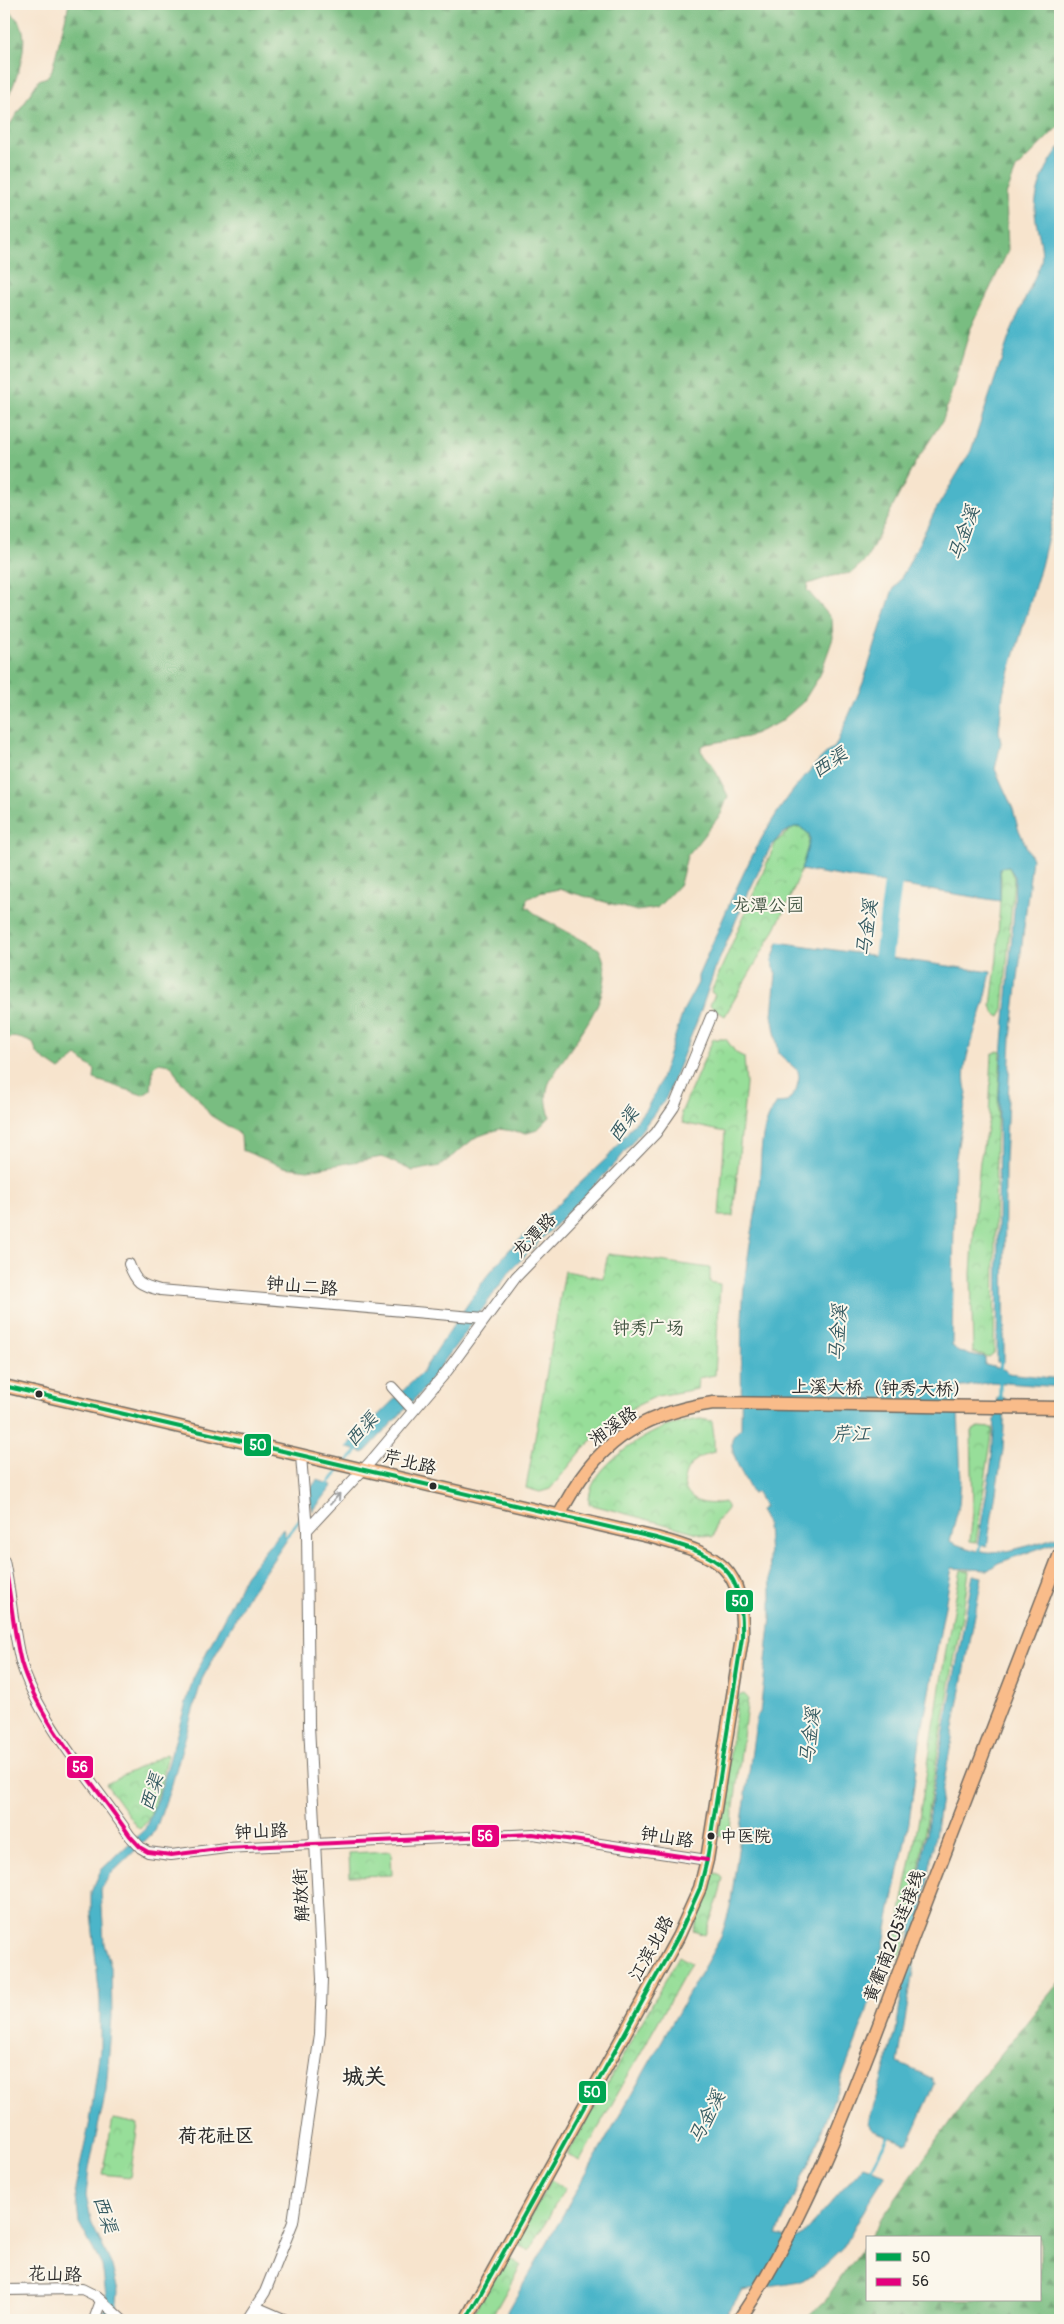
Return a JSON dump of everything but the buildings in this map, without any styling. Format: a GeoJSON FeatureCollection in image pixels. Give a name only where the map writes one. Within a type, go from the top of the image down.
{"type":"FeatureCollection","features":[{"type":"Feature","properties":{"kind":"main road","name":"芹北路"},"geometry":{"type":"LineString","coordinates":[[4,1386],[301,1456],[560,1514],[674,1543],[697,1550],[717,1560]]}},
{"type":"Feature","properties":{"kind":"main road","name":"上溪大桥（钟秀大桥）"},"geometry":{"type":"LineString","coordinates":[[714,1403],[1054,1408]]}},
{"type":"Feature","properties":{"kind":"main road","name":"湘溪路"},"geometry":{"type":"LineString","coordinates":[[560,1514],[582,1475],[595,1459],[636,1426],[689,1406],[714,1403]]}},
{"type":"Feature","properties":{"kind":"main road","name":"黄衢南205连接线"},"geometry":{"type":"LineString","coordinates":[[738,2320],[771,2269],[792,2230],[827,2151],[1060,1554]]}},
{"type":"Feature","properties":{"kind":"main road","name":"江滨北路"},"geometry":{"type":"LineString","coordinates":[[466,2320],[678,1937],[700,1888],[707,1860],[742,1638],[743,1612],[738,1588],[730,1574],[717,1560]]}},
{"type":"Feature","properties":{"kind":"street","name":"龙潭路"},"geometry":{"type":"LineString","coordinates":[[307,1530],[364,1469],[448,1371],[484,1318],[516,1277],[656,1133],[674,1107],[711,1017]]}},
{"type":"Feature","properties":{"kind":"street","name":"钟山二路"},"geometry":{"type":"LineString","coordinates":[[129,1264],[135,1280],[145,1286],[160,1290],[484,1318]]}},
{"type":"Feature","properties":{"kind":"street"},"geometry":{"type":"LineString","coordinates":[[392,1387],[413,1410]]}},
{"type":"Feature","properties":{"kind":"street","name":"解放街"},"geometry":{"type":"LineString","coordinates":[[247,2320],[276,2269],[293,2222],[320,2034],[322,1979],[309,1726],[307,1530],[301,1456]]}},
{"type":"Feature","properties":{"kind":"street","name":"钟山路"},"geometry":{"type":"LineString","coordinates":[[4,1560],[21,1661],[30,1686],[47,1719],[130,1836],[141,1848],[156,1854],[171,1855],[226,1848],[315,1846],[533,1834],[707,1860]]}},
{"type":"Feature","properties":{"kind":"street","name":"花山路"},"geometry":{"type":"LineString","coordinates":[[4,2290],[82,2289],[101,2300],[122,2320]]}},
{"type":"Feature","properties":{"kind":"street"},"geometry":{"type":"LineString","coordinates":[[94,2320],[101,2300]]}},
{"type":"Feature","properties":{"kind":"street"},"geometry":{"type":"LineString","coordinates":[[256,2307],[286,2320]]}},
{"type":"Feature","properties":{"kind":"green space"},"geometry":{"type":"Polygon","coordinates":[[[4,4],[21,25],[24,43],[17,76],[4,103],[4,4]]]}},
{"type":"Feature","properties":{"kind":"green space"},"geometry":{"type":"Polygon","coordinates":[[[69,4],[1060,4],[1060,125],[1016,169],[1006,195],[1008,251],[970,330],[943,420],[915,463],[866,560],[851,573],[832,576],[808,584],[807,590],[832,619],[833,638],[820,675],[803,702],[780,722],[747,737],[706,744],[701,747],[701,751],[712,764],[728,796],[721,814],[687,856],[680,884],[657,908],[637,911],[559,889],[539,893],[527,899],[526,906],[538,916],[599,949],[604,964],[605,979],[601,994],[587,1023],[549,1083],[547,1105],[550,1117],[537,1130],[527,1133],[499,1129],[476,1137],[440,1166],[413,1171],[382,1157],[308,1170],[284,1167],[242,1150],[241,1136],[210,1115],[198,1098],[180,1081],[171,1065],[158,1063],[153,1068],[151,1090],[143,1095],[94,1079],[95,1070],[77,1056],[60,1070],[38,1055],[33,1043],[15,1037],[4,1039],[4,131],[39,80],[47,77],[52,70],[69,4]]]}},
{"type":"Feature","properties":{"kind":"green space","name":"龙潭公园"},"geometry":{"type":"Polygon","coordinates":[[[794,827],[800,827],[809,834],[808,847],[797,881],[769,940],[725,1016],[710,1005],[715,995],[711,992],[776,842],[794,827]]]}},
{"type":"Feature","properties":{"kind":"green space"},"geometry":{"type":"Polygon","coordinates":[[[1009,867],[1014,878],[1003,1011],[1000,1017],[995,1014],[991,1006],[997,957],[1000,868],[1009,867]]]}},
{"type":"Feature","properties":{"kind":"green space"},"geometry":{"type":"Polygon","coordinates":[[[713,1039],[726,1039],[736,1053],[744,1057],[746,1084],[733,1216],[719,1216],[725,1132],[683,1123],[681,1113],[713,1039]]]}},
{"type":"Feature","properties":{"kind":"green space"},"geometry":{"type":"Polygon","coordinates":[[[998,1051],[1001,1052],[996,1141],[994,1353],[989,1357],[973,1352],[971,1274],[980,1161],[989,1118],[992,1054],[998,1051]]]}},
{"type":"Feature","properties":{"kind":"green space","name":"钟秀广场"},"geometry":{"type":"Polygon","coordinates":[[[608,1254],[710,1268],[710,1282],[720,1284],[715,1375],[698,1378],[697,1389],[657,1396],[634,1407],[613,1421],[585,1447],[550,1489],[540,1492],[526,1488],[565,1271],[603,1278],[608,1254]]]}},
{"type":"Feature","properties":{"kind":"green space"},"geometry":{"type":"Polygon","coordinates":[[[700,1419],[712,1421],[714,1452],[700,1458],[690,1466],[685,1476],[684,1485],[688,1494],[696,1500],[708,1503],[724,1502],[727,1506],[727,1509],[716,1522],[713,1537],[589,1504],[590,1491],[596,1479],[628,1447],[665,1427],[700,1419]]]}},
{"type":"Feature","properties":{"kind":"green space"},"geometry":{"type":"Polygon","coordinates":[[[979,1427],[993,1428],[976,1542],[970,1541],[973,1511],[971,1431],[979,1427]]]}},
{"type":"Feature","properties":{"kind":"green space"},"geometry":{"type":"Polygon","coordinates":[[[961,1570],[969,1571],[966,1593],[930,1798],[910,1929],[900,1958],[897,1959],[896,1944],[899,1921],[922,1803],[946,1648],[961,1570]]]}},
{"type":"Feature","properties":{"kind":"green space"},"geometry":{"type":"Polygon","coordinates":[[[744,1694],[748,1698],[731,1829],[729,1837],[718,1836],[738,1696],[744,1694]]]}},
{"type":"Feature","properties":{"kind":"green space"},"geometry":{"type":"Polygon","coordinates":[[[166,1754],[168,1755],[154,1805],[146,1823],[140,1829],[106,1784],[166,1754]]]}},
{"type":"Feature","properties":{"kind":"green space"},"geometry":{"type":"Polygon","coordinates":[[[391,1851],[392,1875],[350,1876],[349,1853],[391,1851]]]}},
{"type":"Feature","properties":{"kind":"green space"},"geometry":{"type":"Polygon","coordinates":[[[715,1873],[723,1878],[718,1899],[705,1935],[693,1931],[706,1896],[710,1874],[715,1873]]]}},
{"type":"Feature","properties":{"kind":"green space"},"geometry":{"type":"Polygon","coordinates":[[[679,1956],[691,1963],[580,2161],[567,2155],[679,1956]]]}},
{"type":"Feature","properties":{"kind":"green space"},"geometry":{"type":"Polygon","coordinates":[[[1060,1981],[1060,2320],[804,2320],[826,2299],[866,2242],[866,2302],[1042,2302],[1042,2236],[869,2236],[975,2086],[1060,1981]]]}},
{"type":"Feature","properties":{"kind":"green space"},"geometry":{"type":"Polygon","coordinates":[[[113,2119],[138,2124],[130,2177],[102,2174],[113,2119]]]}},
{"type":"Feature","properties":{"kind":"green space"},"geometry":{"type":"Polygon","coordinates":[[[551,2180],[565,2188],[529,2251],[515,2243],[551,2180]]]}},
{"type":"Feature","properties":{"kind":"green space"},"geometry":{"type":"Polygon","coordinates":[[[506,2256],[521,2265],[490,2320],[469,2320],[506,2256]]]}},
{"type":"Feature","properties":{"kind":"water"},"geometry":{"type":"Polygon","coordinates":[[[1060,147],[1060,487],[1041,566],[1003,694],[999,731],[1001,743],[995,769],[1032,859],[1011,1038],[1005,1160],[1004,1362],[997,1362],[999,1093],[1014,911],[1015,877],[1009,867],[1000,868],[1000,901],[801,870],[810,840],[809,834],[800,827],[794,827],[781,835],[770,848],[743,904],[714,972],[699,1016],[666,1098],[617,1162],[511,1270],[423,1390],[364,1453],[346,1447],[422,1372],[486,1277],[509,1250],[609,1156],[648,1106],[659,1085],[684,1009],[698,983],[698,976],[744,872],[757,846],[787,798],[819,760],[835,747],[863,683],[892,592],[905,571],[935,511],[971,451],[1011,331],[1041,263],[1042,256],[1035,212],[1037,195],[1042,178],[1060,147]]]}},
{"type":"Feature","properties":{"kind":"water","name":"芹江"},"geometry":{"type":"Polygon","coordinates":[[[778,942],[991,972],[966,1062],[965,1083],[967,1093],[955,1163],[952,1345],[958,1352],[985,1357],[985,1365],[1006,1370],[1008,1373],[1060,1379],[1060,1387],[992,1382],[957,1388],[961,1480],[959,1505],[950,1541],[970,1549],[991,1553],[1017,1549],[1060,1536],[1060,1541],[998,1563],[988,1570],[952,1568],[920,1741],[909,1822],[877,1977],[865,2017],[814,2151],[777,2234],[796,2239],[802,2236],[863,2166],[886,2174],[844,2247],[823,2267],[800,2282],[742,2291],[723,2320],[503,2320],[721,1937],[730,1908],[757,1715],[760,1713],[771,1617],[767,1525],[760,1510],[764,1507],[757,1492],[752,1493],[742,1473],[735,1457],[732,1443],[733,1437],[741,1428],[744,1286],[758,1195],[763,1136],[770,1114],[777,1103],[787,1102],[796,1091],[799,1078],[798,1071],[779,1054],[772,1015],[776,974],[772,961],[778,942]]]}},
{"type":"Feature","properties":{"kind":"water"},"geometry":{"type":"Polygon","coordinates":[[[997,1398],[1005,1398],[1003,1450],[987,1546],[978,1543],[991,1466],[997,1398]]]}},
{"type":"Feature","properties":{"kind":"water"},"geometry":{"type":"Polygon","coordinates":[[[317,1480],[333,1485],[313,1511],[308,1492],[317,1480]]]}},
{"type":"Feature","properties":{"kind":"water"},"geometry":{"type":"Polygon","coordinates":[[[283,1528],[286,1541],[246,1599],[202,1679],[172,1784],[155,1831],[110,1875],[101,1889],[104,1944],[111,1967],[112,2016],[106,2091],[89,2168],[86,2196],[92,2224],[112,2266],[118,2292],[115,2320],[100,2320],[107,2302],[102,2266],[79,2223],[75,2189],[90,2121],[100,2049],[100,2000],[91,1913],[91,1892],[101,1870],[145,1829],[158,1799],[193,1679],[245,1576],[283,1528]]]}},
{"type":"Feature","properties":{"kind":"water"},"geometry":{"type":"Polygon","coordinates":[[[973,1575],[982,1577],[943,1787],[898,2063],[932,2078],[935,2084],[909,2142],[905,2143],[872,2130],[868,2124],[896,2031],[931,1802],[973,1575]]]}},
{"type":"Feature","properties":{"kind":"waterway","name":"马金溪"},"geometry":{"type":"LineString","coordinates":[[880,981],[896,860]]}},
{"type":"Feature","properties":{"kind":"waterway"},"geometry":{"type":"LineString","coordinates":[[1000,1373],[1001,1359]]}},
{"type":"Feature","properties":{"kind":"waterway"},"geometry":{"type":"LineString","coordinates":[[1000,1379],[1000,1400]]}},
{"type":"Feature","properties":{"kind":"waterway","name":"西渠"},"geometry":{"type":"LineString","coordinates":[[347,1462],[360,1448]]}},
{"type":"Feature","properties":{"kind":"waterway","name":"西渠"},"geometry":{"type":"LineString","coordinates":[[327,1485],[341,1469]]}},
{"type":"Feature","properties":{"kind":"waterway","name":"西渠"},"geometry":{"type":"LineString","coordinates":[[284,1540],[303,1515]]}},
{"type":"Feature","properties":{"kind":"waterway"},"geometry":{"type":"LineString","coordinates":[[979,1554],[982,1540]]}},
{"type":"Feature","properties":{"kind":"waterway"},"geometry":{"type":"LineString","coordinates":[[870,2171],[889,2135]]}},
{"type":"Feature","properties":{"kind":"transit line","name":"50"},"geometry":{"type":"LineString","coordinates":[[4,1386],[656,1538],[697,1551],[724,1568],[733,1579],[742,1614],[742,1638],[707,1860],[700,1888],[678,1937],[466,2320]]}},
{"type":"Feature","properties":{"kind":"transit line","name":"56"},"geometry":{"type":"LineString","coordinates":[[4,1561],[18,1650],[29,1684],[40,1707],[69,1752],[130,1836],[141,1848],[148,1852],[171,1855],[226,1848],[533,1834],[707,1860]]}},
{"type":"Feature","properties":{"kind":"place","name":"中医院"},"geometry":{"type":"Point","coordinates":[711,1836]}},
{"type":"Feature","properties":{"kind":"district","name":"城关"},"geometry":{"type":"Point","coordinates":[364,2076]}},
{"type":"Feature","properties":{"kind":"district","name":"荷花社区"},"geometry":{"type":"Point","coordinates":[216,2135]}}]}
